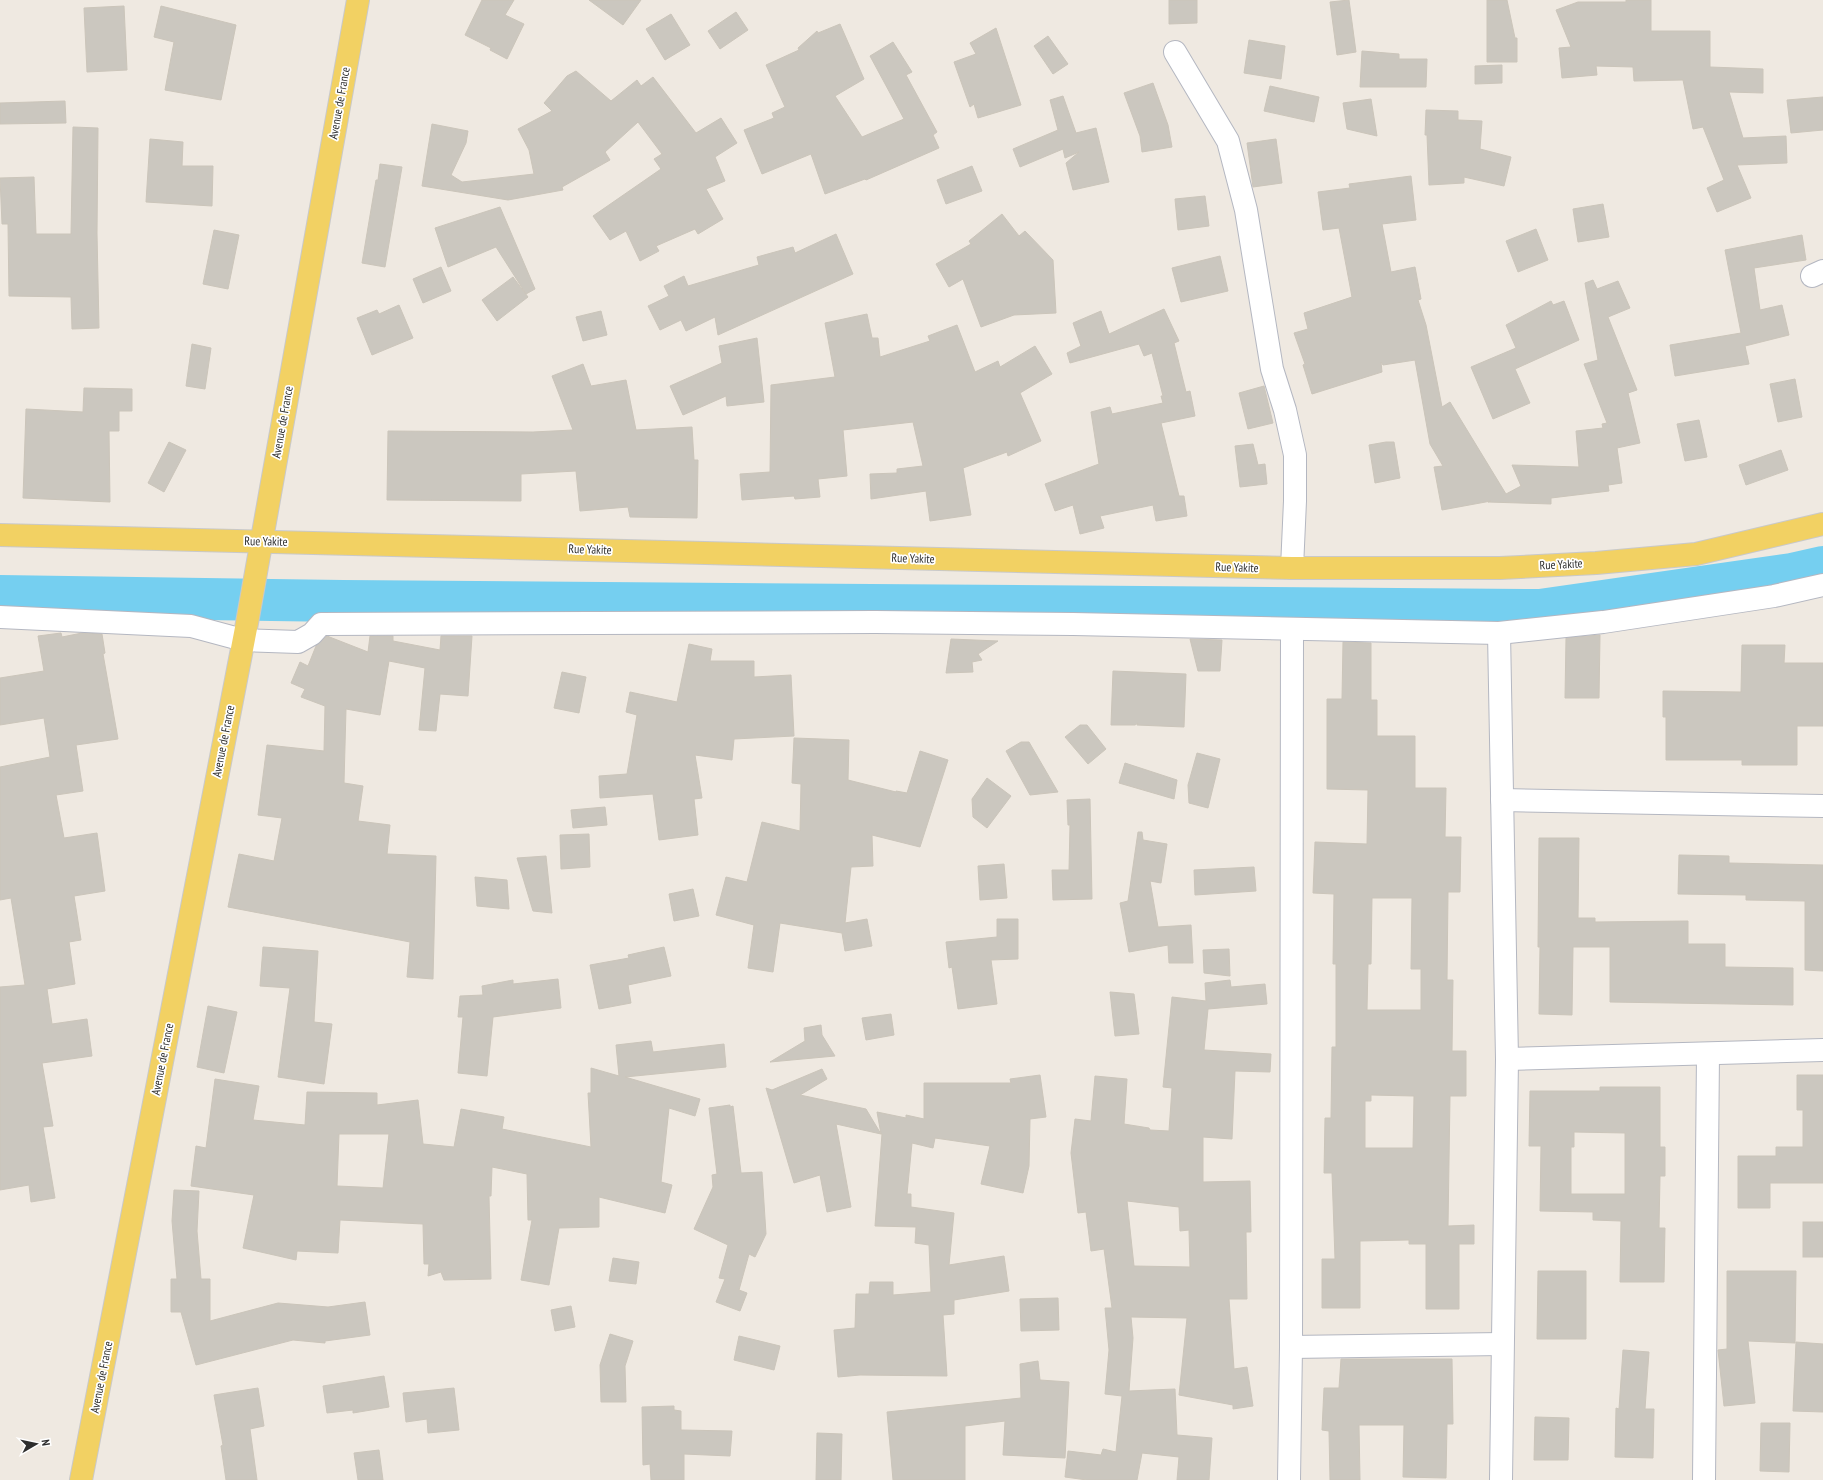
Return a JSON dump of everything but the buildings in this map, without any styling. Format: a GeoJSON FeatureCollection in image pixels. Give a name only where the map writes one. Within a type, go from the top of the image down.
{"type":"FeatureCollection","features":[{"type":"Feature","properties":{"kind":"main road","name":"Avenue de France"},"geometry":{"type":"LineString","coordinates":[[81,1480],[257,572],[261,541],[358,0]]}},
{"type":"Feature","properties":{"kind":"main road","name":"Rue Yakite"},"geometry":{"type":"LineString","coordinates":[[0,535],[1292,568],[1500,568],[1596,563],[1688,555],[1823,524]]}},
{"type":"Feature","properties":{"kind":"street"},"geometry":{"type":"LineString","coordinates":[[1175,52],[1228,141],[1246,210],[1272,369],[1285,410],[1295,455],[1295,501],[1292,568]]}},
{"type":"Feature","properties":{"kind":"street"},"geometry":{"type":"LineString","coordinates":[[0,617],[191,626],[245,631],[298,642],[312,634],[321,624],[876,622],[1073,624],[1292,630],[1499,633],[1603,622],[1774,596],[1823,584]]}},
{"type":"Feature","properties":{"kind":"street"},"geometry":{"type":"LineString","coordinates":[[1289,1480],[1292,1347],[1292,630]]}},
{"type":"Feature","properties":{"kind":"street"},"geometry":{"type":"LineString","coordinates":[[1499,633],[1507,1058],[1501,1480]]}},
{"type":"Feature","properties":{"kind":"street"},"geometry":{"type":"LineString","coordinates":[[1502,800],[1823,806]]}},
{"type":"Feature","properties":{"kind":"street"},"geometry":{"type":"LineString","coordinates":[[1507,1058],[1823,1050]]}},
{"type":"Feature","properties":{"kind":"street"},"geometry":{"type":"LineString","coordinates":[[1704,1480],[1708,1054]]}},
{"type":"Feature","properties":{"kind":"street"},"geometry":{"type":"LineString","coordinates":[[1292,1347],[1502,1344]]}},
{"type":"Feature","properties":{"kind":"waterway"},"geometry":{"type":"LineString","coordinates":[[0,596],[343,601],[1540,610],[1792,574],[1823,567]]}}]}
